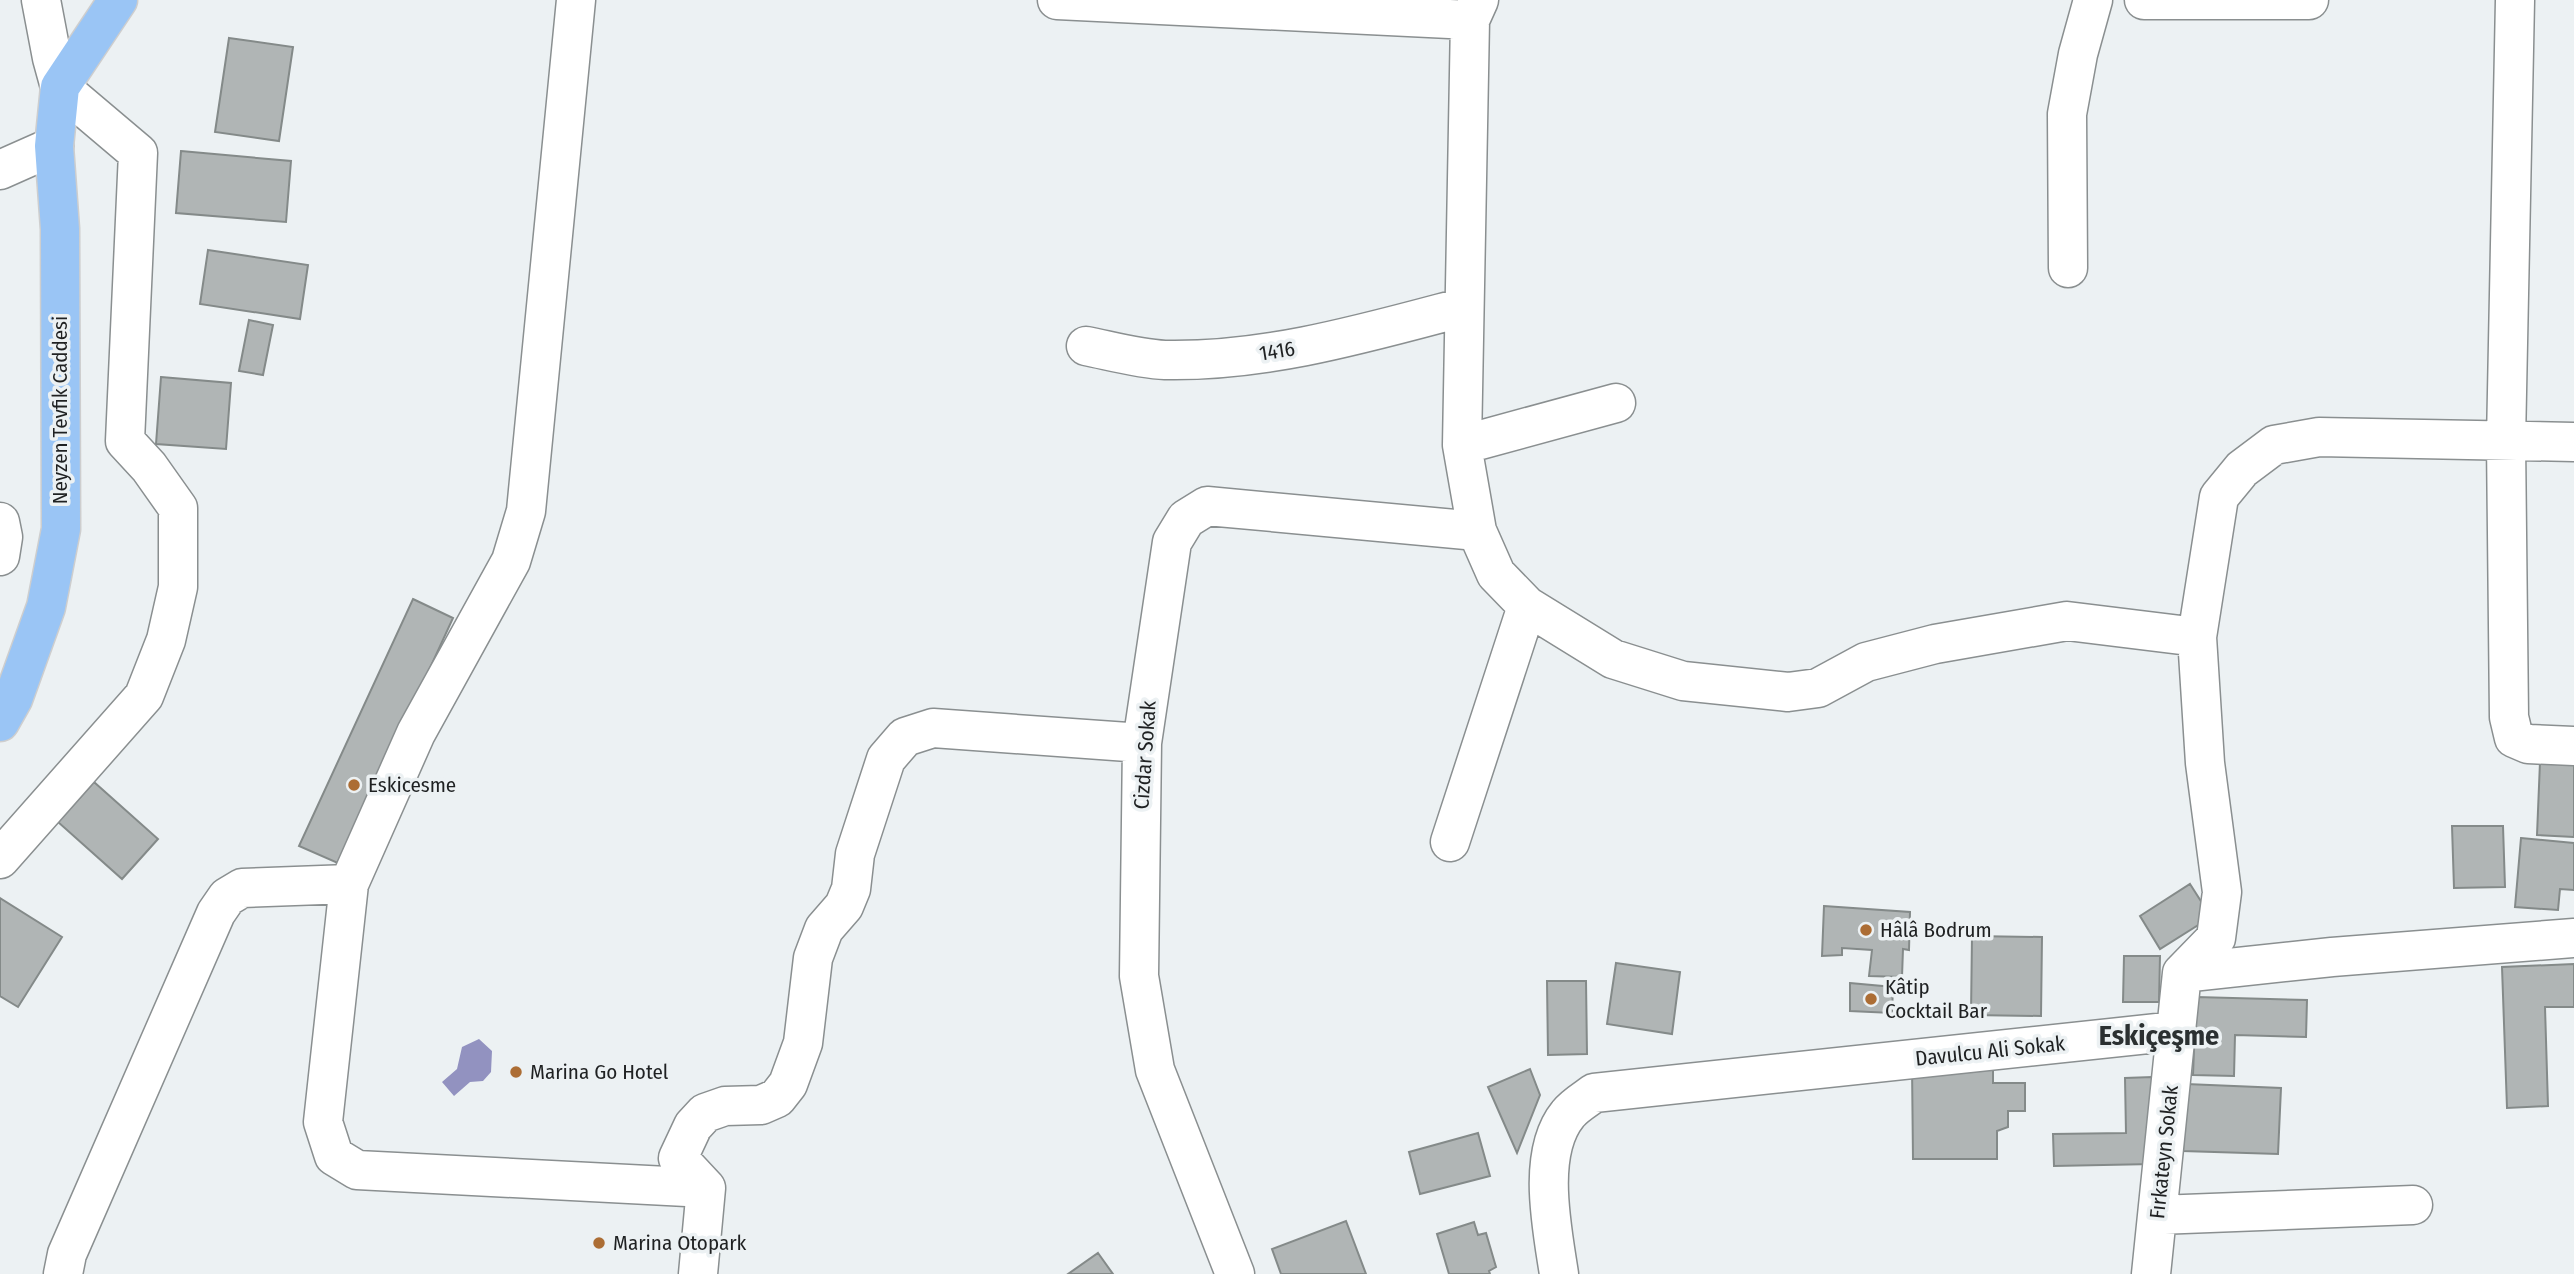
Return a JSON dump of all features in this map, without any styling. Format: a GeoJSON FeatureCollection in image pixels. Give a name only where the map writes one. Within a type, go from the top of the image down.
{"type":"FeatureCollection","features":[{"type":"Feature","properties":{"kind":"main road"},"geometry":{"type":"LineString","coordinates":[[60,88],[118,0]]}},
{"type":"Feature","properties":{"kind":"main road","name":"Neyzen Tevfik Caddesi"},"geometry":{"type":"LineString","coordinates":[[0,722],[13,699],[46,607],[61,529],[60,229],[54,146],[60,88]]}},
{"type":"Feature","properties":{"kind":"street"},"geometry":{"type":"LineString","coordinates":[[0,859],[144,696],[166,640],[178,587],[178,508],[149,467],[125,441],[138,153],[60,88],[41,0]]}},
{"type":"Feature","properties":{"kind":"street"},"geometry":{"type":"LineString","coordinates":[[576,0],[526,511],[512,561],[416,733],[349,884],[323,1122],[334,1156],[357,1170],[706,1188]]}},
{"type":"Feature","properties":{"kind":"street"},"geometry":{"type":"LineString","coordinates":[[1057,0],[1474,10],[1462,446],[1477,531],[1496,574],[1527,606],[1613,659],[1683,681],[1788,692],[1818,688],[1866,662],[1935,644],[2067,621],[2197,637]]}},
{"type":"Feature","properties":{"kind":"street"},"geometry":{"type":"LineString","coordinates":[[2067,268],[2067,114],[2078,54],[2093,0]]}},
{"type":"Feature","properties":{"kind":"street"},"geometry":{"type":"LineString","coordinates":[[2144,0],[2309,0]]}},
{"type":"Feature","properties":{"kind":"street"},"geometry":{"type":"LineString","coordinates":[[2515,0],[2506,442],[2509,717],[2514,738],[2528,744],[2574,746]]}},
{"type":"Feature","properties":{"kind":"street"},"geometry":{"type":"LineString","coordinates":[[0,170],[54,146]]}},
{"type":"Feature","properties":{"kind":"street","name":"1416"},"geometry":{"type":"LineString","coordinates":[[1086,346],[1163,360],[1264,355],[1363,334],[1464,307]]}},
{"type":"Feature","properties":{"kind":"street"},"geometry":{"type":"LineString","coordinates":[[1462,446],[1616,403]]}},
{"type":"Feature","properties":{"kind":"street"},"geometry":{"type":"LineString","coordinates":[[2176,1031],[2182,972],[2216,938],[2222,892],[2205,763],[2197,637],[2219,497],[2242,469],[2274,445],[2319,437],[2574,442]]}},
{"type":"Feature","properties":{"kind":"street","name":"Cizdar Sokak"},"geometry":{"type":"LineString","coordinates":[[1235,1274],[1155,1070],[1139,976],[1142,743],[1172,542],[1186,519],[1207,506],[1477,531]]}},
{"type":"Feature","properties":{"kind":"street"},"geometry":{"type":"LineString","coordinates":[[0,522],[3,537],[0,556]]}},
{"type":"Feature","properties":{"kind":"street"},"geometry":{"type":"LineString","coordinates":[[1450,842],[1527,606]]}},
{"type":"Feature","properties":{"kind":"street"},"geometry":{"type":"LineString","coordinates":[[698,1274],[706,1188],[678,1158],[692,1126],[705,1113],[725,1106],[761,1105],[777,1098],[788,1084],[803,1044],[813,958],[824,929],[844,906],[852,889],[855,854],[886,759],[905,737],[933,728],[1142,743]]}},
{"type":"Feature","properties":{"kind":"street"},"geometry":{"type":"LineString","coordinates":[[63,1274],[72,1241],[216,913],[227,897],[242,888],[349,884]]}},
{"type":"Feature","properties":{"kind":"street"},"geometry":{"type":"LineString","coordinates":[[2182,972],[2574,938]]}},
{"type":"Feature","properties":{"kind":"street","name":"Fırkateyn Sokak"},"geometry":{"type":"LineString","coordinates":[[2151,1274],[2176,1031]]}},
{"type":"Feature","properties":{"kind":"street","name":"Davulcu Ali Sokak"},"geometry":{"type":"LineString","coordinates":[[1559,1274],[1548,1189],[1554,1139],[1568,1113],[1594,1093],[2176,1031]]}},
{"type":"Feature","properties":{"kind":"street"},"geometry":{"type":"LineString","coordinates":[[2158,1215],[2413,1205]]}},
{"type":"Feature","properties":{"kind":"water"},"geometry":{"type":"Polygon","coordinates":[[[479,1039],[492,1051],[491,1072],[483,1081],[470,1082],[454,1096],[442,1082],[457,1069],[462,1047],[479,1039]]]}},
{"type":"Feature","properties":{"kind":"building"},"geometry":{"type":"Polygon","coordinates":[[[229,38],[293,47],[279,141],[215,132],[229,38]]]}},
{"type":"Feature","properties":{"kind":"building"},"geometry":{"type":"Polygon","coordinates":[[[181,151],[291,161],[286,222],[176,213],[181,151]]]}},
{"type":"Feature","properties":{"kind":"building"},"geometry":{"type":"Polygon","coordinates":[[[208,250],[308,265],[300,319],[200,304],[208,250]]]}},
{"type":"Feature","properties":{"kind":"building"},"geometry":{"type":"Polygon","coordinates":[[[249,320],[273,325],[263,375],[239,371],[249,320]]]}},
{"type":"Feature","properties":{"kind":"building"},"geometry":{"type":"Polygon","coordinates":[[[161,377],[231,383],[226,449],[156,444],[161,377]]]}},
{"type":"Feature","properties":{"kind":"building"},"geometry":{"type":"Polygon","coordinates":[[[413,599],[453,618],[340,864],[299,846],[413,599]]]}},
{"type":"Feature","properties":{"kind":"building"},"geometry":{"type":"Polygon","coordinates":[[[2540,762],[2574,763],[2574,837],[2537,835],[2540,762]]]}},
{"type":"Feature","properties":{"kind":"building"},"geometry":{"type":"Polygon","coordinates":[[[94,782],[158,839],[122,879],[58,822],[94,782]]]}},
{"type":"Feature","properties":{"kind":"building"},"geometry":{"type":"Polygon","coordinates":[[[2452,826],[2503,826],[2505,887],[2454,888],[2452,826]]]}},
{"type":"Feature","properties":{"kind":"building"},"geometry":{"type":"Polygon","coordinates":[[[2521,838],[2574,843],[2574,890],[2560,889],[2558,910],[2515,907],[2521,838]]]}},
{"type":"Feature","properties":{"kind":"building"},"geometry":{"type":"Polygon","coordinates":[[[2190,884],[2211,917],[2160,949],[2140,916],[2190,884]]]}},
{"type":"Feature","properties":{"kind":"building"},"geometry":{"type":"Polygon","coordinates":[[[0,898],[62,937],[18,1007],[0,996],[0,898]]]}},
{"type":"Feature","properties":{"kind":"building","name":"Hâlâ Bodrum"},"geometry":{"type":"Polygon","coordinates":[[[1824,906],[1910,912],[1909,950],[1903,949],[1902,977],[1869,976],[1872,950],[1842,948],[1842,955],[1822,956],[1824,906]]]}},
{"type":"Feature","properties":{"kind":"building"},"geometry":{"type":"Polygon","coordinates":[[[1972,936],[2042,937],[2041,1016],[1971,1015],[1972,936]]]}},
{"type":"Feature","properties":{"kind":"building"},"geometry":{"type":"Polygon","coordinates":[[[2124,956],[2160,956],[2159,1002],[2123,1002],[2124,956]]]}},
{"type":"Feature","properties":{"kind":"building"},"geometry":{"type":"Polygon","coordinates":[[[1616,963],[1680,972],[1672,1034],[1607,1024],[1616,963]]]}},
{"type":"Feature","properties":{"kind":"building"},"geometry":{"type":"Polygon","coordinates":[[[2574,964],[2574,1007],[2545,1007],[2548,1106],[2507,1108],[2502,967],[2574,964]]]}},
{"type":"Feature","properties":{"kind":"building"},"geometry":{"type":"Polygon","coordinates":[[[1547,981],[1586,981],[1587,1054],[1548,1055],[1547,981]]]}},
{"type":"Feature","properties":{"kind":"building","name":"Kâtip Cocktail Bar"},"geometry":{"type":"Polygon","coordinates":[[[1850,983],[1893,987],[1892,1013],[1850,1011],[1850,983]]]}},
{"type":"Feature","properties":{"kind":"building"},"geometry":{"type":"Polygon","coordinates":[[[2196,997],[2307,1000],[2306,1037],[2235,1035],[2234,1076],[2193,1075],[2196,997]]]}},
{"type":"Feature","properties":{"kind":"building"},"geometry":{"type":"Polygon","coordinates":[[[1993,1065],[1993,1083],[2025,1083],[2025,1111],[2008,1111],[2008,1127],[1997,1131],[1997,1159],[1913,1159],[1912,1066],[1993,1065]]]}},
{"type":"Feature","properties":{"kind":"building"},"geometry":{"type":"Polygon","coordinates":[[[1530,1069],[1540,1095],[1517,1153],[1488,1087],[1530,1069]]]}},
{"type":"Feature","properties":{"kind":"building"},"geometry":{"type":"Polygon","coordinates":[[[2152,1077],[2153,1164],[2054,1166],[2053,1134],[2126,1133],[2125,1078],[2152,1077]]]}},
{"type":"Feature","properties":{"kind":"building"},"geometry":{"type":"Polygon","coordinates":[[[2186,1084],[2281,1088],[2278,1154],[2183,1151],[2186,1084]]]}},
{"type":"Feature","properties":{"kind":"building"},"geometry":{"type":"Polygon","coordinates":[[[1478,1133],[1490,1176],[1420,1194],[1409,1152],[1478,1133]]]}},
{"type":"Feature","properties":{"kind":"building"},"geometry":{"type":"Polygon","coordinates":[[[1346,1221],[1366,1274],[1281,1274],[1272,1249],[1346,1221]]]}},
{"type":"Feature","properties":{"kind":"building"},"geometry":{"type":"Polygon","coordinates":[[[1474,1222],[1478,1235],[1486,1233],[1496,1267],[1489,1271],[1490,1274],[1449,1274],[1437,1234],[1474,1222]]]}},
{"type":"Feature","properties":{"kind":"building"},"geometry":{"type":"Polygon","coordinates":[[[1098,1253],[1113,1274],[1068,1274],[1098,1253]]]}},
{"type":"Feature","properties":{"kind":"place","name":"Eskicesme"},"geometry":{"type":"Point","coordinates":[354,785]}},
{"type":"Feature","properties":{"kind":"place","name":"Hâlâ Bodrum"},"geometry":{"type":"Point","coordinates":[1866,930]}},
{"type":"Feature","properties":{"kind":"place","name":"Kâtip Cocktail Bar"},"geometry":{"type":"Point","coordinates":[1871,999]}},
{"type":"Feature","properties":{"kind":"place","name":"Marina Go Hotel"},"geometry":{"type":"Point","coordinates":[516,1072]}},
{"type":"Feature","properties":{"kind":"place","name":"Marina Otopark"},"geometry":{"type":"Point","coordinates":[599,1243]}},
{"type":"Feature","properties":{"kind":"district","name":"Eskiçeşme"},"geometry":{"type":"Point","coordinates":[2159,1035]}}]}
